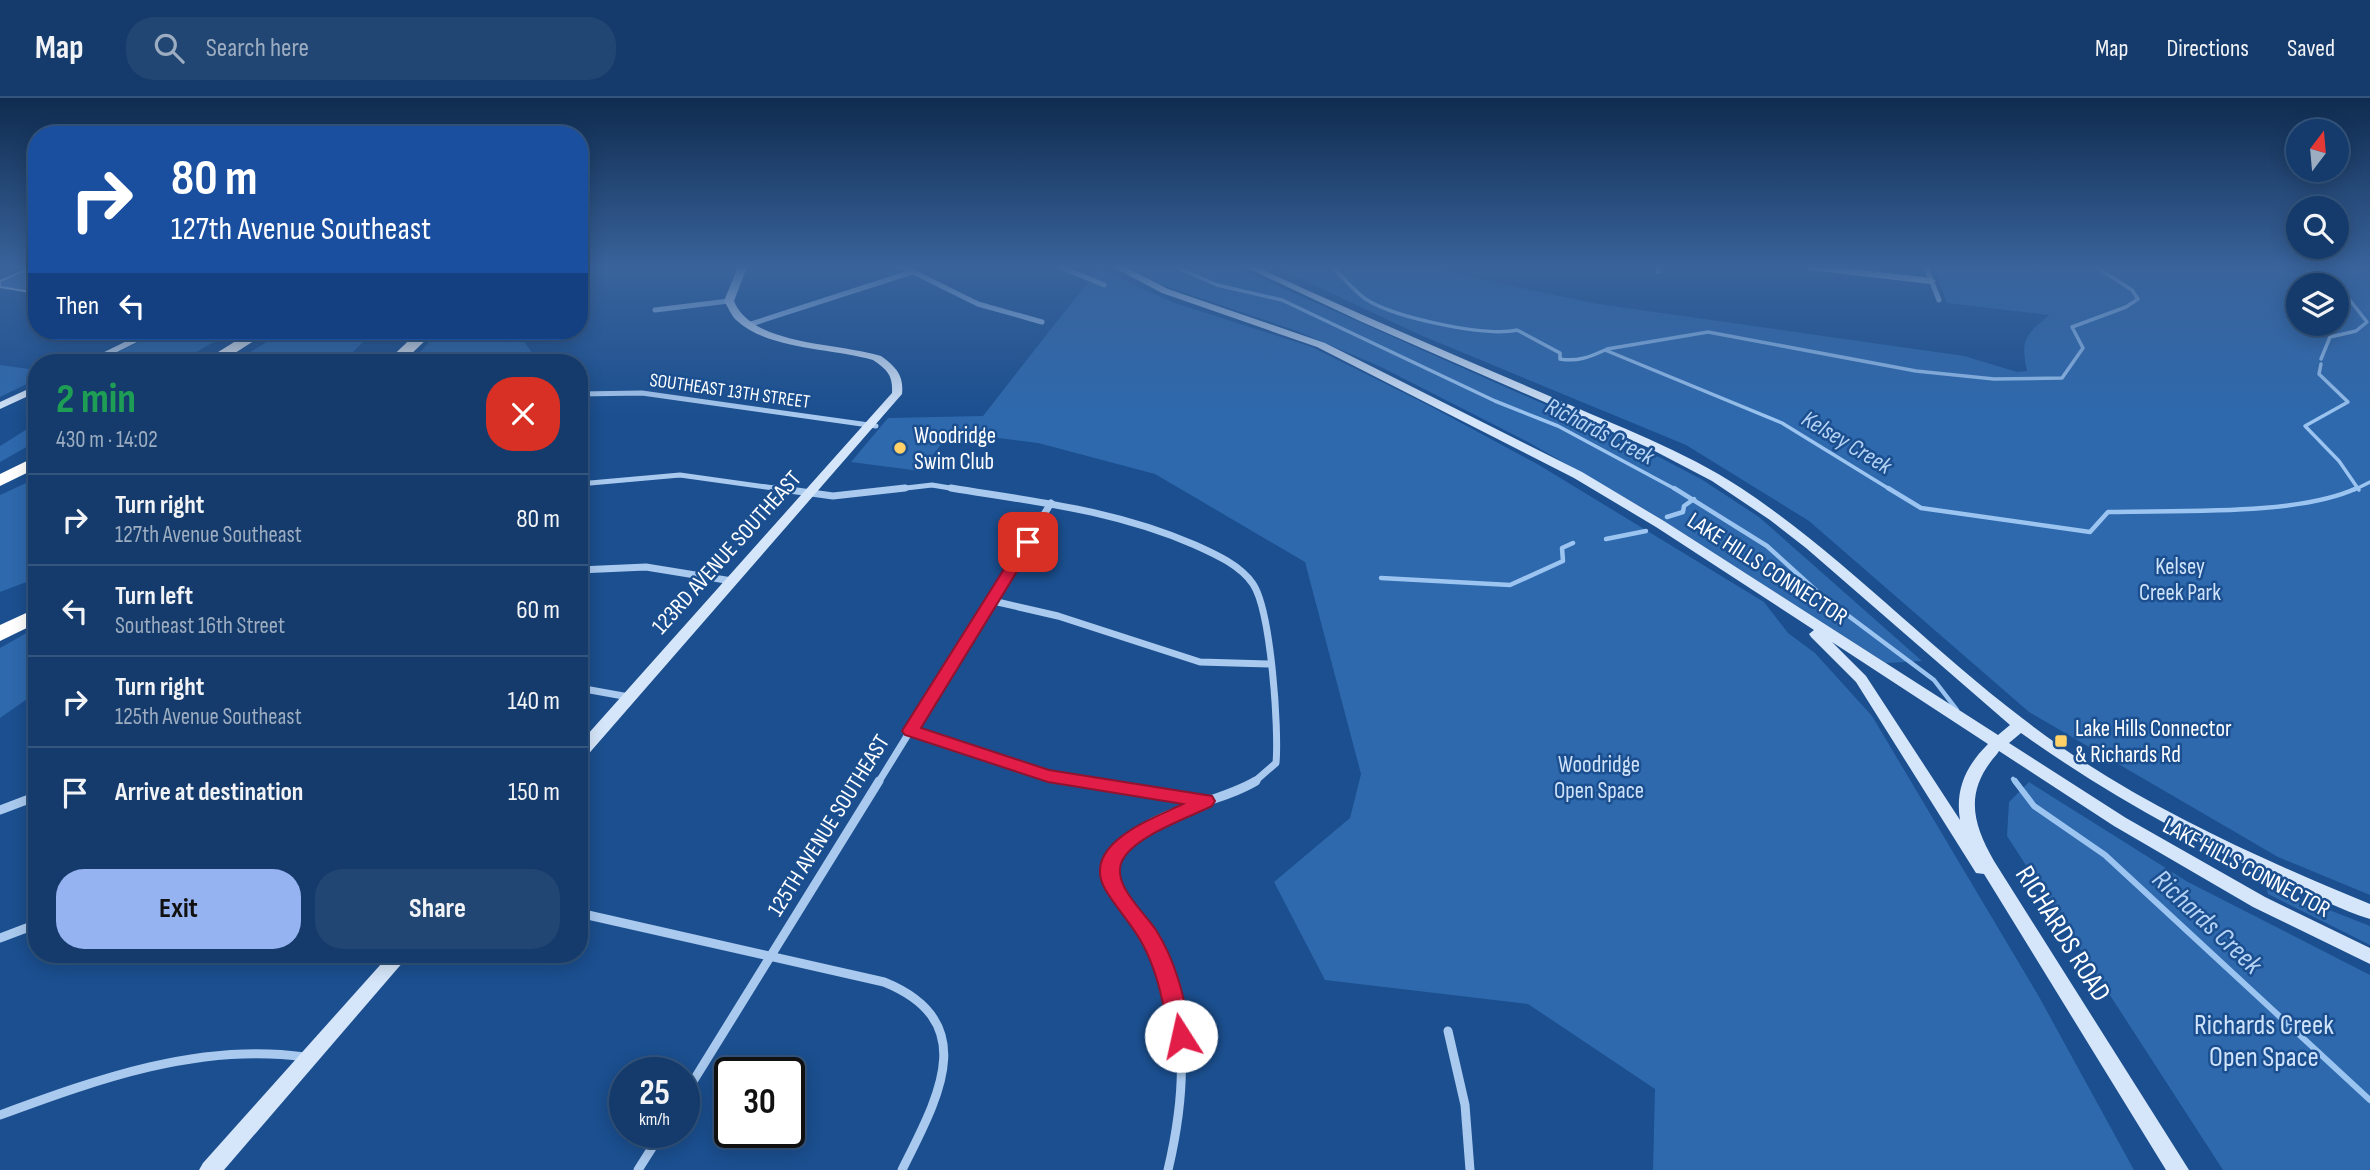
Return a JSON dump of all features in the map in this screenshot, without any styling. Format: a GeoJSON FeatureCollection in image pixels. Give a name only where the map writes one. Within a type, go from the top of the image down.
{"type":"FeatureCollection","features":[{"type":"Feature","properties":{"kind":"highway"},"geometry":{"type":"LineString","coordinates":[[206,354],[228,340]]}},
{"type":"Feature","properties":{"kind":"highway"},"geometry":{"type":"LineString","coordinates":[[224,354],[247,340]]}},
{"type":"Feature","properties":{"kind":"highway"},"geometry":{"type":"LineString","coordinates":[[401,354],[417,340]]}},
{"type":"Feature","properties":{"kind":"highway"},"geometry":{"type":"LineString","coordinates":[[0,481],[28,466]]}},
{"type":"Feature","properties":{"kind":"highway"},"geometry":{"type":"LineString","coordinates":[[0,634],[28,619]]}},
{"type":"Feature","properties":{"kind":"main road"},"geometry":{"type":"LineString","coordinates":[[740,317],[748,325]]}},
{"type":"Feature","properties":{"kind":"main road","name":"LAKE HILLS CONNECTOR"},"geometry":{"type":"LineString","coordinates":[[1242,317],[1304,338],[1436,402],[1612,495],[1998,744],[2205,873],[2370,956]]}},
{"type":"Feature","properties":{"kind":"main road","name":"LAKE HILLS CONNECTOR"},"geometry":{"type":"LineString","coordinates":[[1363,317],[1649,444],[1734,488],[1811,545],[2021,725],[2114,786],[2188,827],[2370,912]]}},
{"type":"Feature","properties":{"kind":"main road","name":"123RD AVENUE SOUTHEAST"},"geometry":{"type":"LineString","coordinates":[[588,744],[873,426],[897,394],[898,379],[890,367],[869,354],[773,336],[748,325]]}},
{"type":"Feature","properties":{"kind":"main road"},"geometry":{"type":"LineString","coordinates":[[106,354],[135,340]]}},
{"type":"Feature","properties":{"kind":"main road"},"geometry":{"type":"LineString","coordinates":[[0,406],[28,392]]}},
{"type":"Feature","properties":{"kind":"main road"},"geometry":{"type":"LineString","coordinates":[[1778,601],[1834,650],[1861,679],[1965,844],[2036,941]]}},
{"type":"Feature","properties":{"kind":"main road","name":"RICHARDS ROAD"},"geometry":{"type":"LineString","coordinates":[[2021,725],[1998,744],[1975,770],[1966,805],[1978,845],[2178,1170]]}},
{"type":"Feature","properties":{"kind":"main road"},"geometry":{"type":"LineString","coordinates":[[210,1170],[393,963]]}},
{"type":"Feature","properties":{"kind":"street"},"geometry":{"type":"LineString","coordinates":[[748,325],[769,317]]}},
{"type":"Feature","properties":{"kind":"street"},"geometry":{"type":"LineString","coordinates":[[1024,317],[1042,322]]}},
{"type":"Feature","properties":{"kind":"street","name":"SOUTHEAST 13TH STREET"},"geometry":{"type":"LineString","coordinates":[[588,394],[642,393],[873,426]]}},
{"type":"Feature","properties":{"kind":"street"},"geometry":{"type":"LineString","coordinates":[[588,483],[680,475],[811,493],[845,495],[932,485],[1051,502],[1138,522],[1185,540],[1233,565],[1253,584],[1264,618],[1278,739],[1276,763],[1254,784],[1206,801],[1128,840],[1112,861],[1113,885],[1150,937],[1168,976],[1178,1012],[1184,1060],[1183,1107],[1168,1170]]}},
{"type":"Feature","properties":{"kind":"street","name":"125TH AVENUE SOUTHEAST"},"geometry":{"type":"LineString","coordinates":[[700,1071],[993,601],[1051,502]]}},
{"type":"Feature","properties":{"kind":"street"},"geometry":{"type":"LineString","coordinates":[[588,569],[646,566],[732,581]]}},
{"type":"Feature","properties":{"kind":"street"},"geometry":{"type":"LineString","coordinates":[[993,601],[1058,616],[1200,662],[1268,664]]}},
{"type":"Feature","properties":{"kind":"street"},"geometry":{"type":"LineString","coordinates":[[588,690],[629,697]]}},
{"type":"Feature","properties":{"kind":"street"},"geometry":{"type":"LineString","coordinates":[[911,731],[1048,776],[1206,801]]}},
{"type":"Feature","properties":{"kind":"street"},"geometry":{"type":"LineString","coordinates":[[0,810],[28,799]]}},
{"type":"Feature","properties":{"kind":"street"},"geometry":{"type":"LineString","coordinates":[[588,914],[884,982],[920,999],[935,1020],[943,1045],[944,1067],[939,1091],[902,1170]]}},
{"type":"Feature","properties":{"kind":"street"},"geometry":{"type":"LineString","coordinates":[[0,938],[28,927]]}},
{"type":"Feature","properties":{"kind":"street"},"geometry":{"type":"LineString","coordinates":[[1448,1031],[1465,1105],[1470,1170]]}},
{"type":"Feature","properties":{"kind":"street"},"geometry":{"type":"LineString","coordinates":[[0,1115],[81,1087],[186,1061],[263,1052],[308,1058]]}},
{"type":"Feature","properties":{"kind":"street"},"geometry":{"type":"LineString","coordinates":[[638,1170],[652,1148]]}},
{"type":"Feature","properties":{"kind":"green space","name":"Woodridge Open Space"},"geometry":{"type":"Polygon","coordinates":[[[1060,317],[1219,317],[1312,347],[1430,406],[1539,465],[1764,602],[1788,633],[1815,653],[1872,716],[2038,995],[2134,1170],[1653,1170],[1655,1089],[1528,1004],[1325,980],[1274,882],[1350,818],[1361,774],[1305,562],[1155,474],[1038,443],[951,432],[920,471],[851,462],[888,418],[983,416],[1060,317]]]}},
{"type":"Feature","properties":{"kind":"green space"},"geometry":{"type":"Polygon","coordinates":[[[1256,317],[1348,317],[1638,446],[1701,479],[1759,517],[1922,661],[1886,663],[1648,511],[1528,442],[1381,367],[1297,331],[1256,317]]]}},
{"type":"Feature","properties":{"kind":"green space","name":"Kelsey Creek Park"},"geometry":{"type":"Polygon","coordinates":[[[1382,317],[1690,317],[1964,356],[2017,372],[2027,371],[2024,351],[2027,338],[2047,317],[2286,317],[2286,336],[2349,336],[2349,317],[2370,317],[2370,895],[2278,857],[2029,712],[1809,521],[1686,445],[1382,317]]]}},
{"type":"Feature","properties":{"kind":"green space"},"geometry":{"type":"Polygon","coordinates":[[[143,340],[217,340],[193,354],[114,354],[143,340]]]}},
{"type":"Feature","properties":{"kind":"green space"},"geometry":{"type":"Polygon","coordinates":[[[270,340],[365,340],[351,354],[247,354],[270,340]]]}},
{"type":"Feature","properties":{"kind":"green space"},"geometry":{"type":"Polygon","coordinates":[[[431,340],[523,340],[533,354],[418,354],[431,340]]]}},
{"type":"Feature","properties":{"kind":"green space"},"geometry":{"type":"Polygon","coordinates":[[[0,365],[28,369],[28,383],[0,397],[0,365]]]}},
{"type":"Feature","properties":{"kind":"green space"},"geometry":{"type":"Polygon","coordinates":[[[28,429],[28,446],[0,462],[0,446],[28,429]]]}},
{"type":"Feature","properties":{"kind":"green space"},"geometry":{"type":"Polygon","coordinates":[[[28,482],[28,581],[0,592],[0,495],[28,482]]]}},
{"type":"Feature","properties":{"kind":"green space"},"geometry":{"type":"Polygon","coordinates":[[[28,632],[28,698],[0,718],[0,648],[28,632]]]}},
{"type":"Feature","properties":{"kind":"green space","name":"Richards Creek Open Space"},"geometry":{"type":"Polygon","coordinates":[[[2029,782],[2188,882],[2370,975],[2370,1170],[2223,1170],[2007,836],[2009,802],[2029,782]]]}},
{"type":"Feature","properties":{"kind":"green space"},"geometry":{"type":"Polygon","coordinates":[[[2266,885],[2370,926],[2370,945],[2268,894],[2266,885]]]}},
{"type":"Feature","properties":{"kind":"waterway","name":"Richards Creek"},"geometry":{"type":"LineString","coordinates":[[1318,317],[1495,401],[1558,426],[1677,490]]}},
{"type":"Feature","properties":{"kind":"waterway","name":"Kelsey Creek"},"geometry":{"type":"LineString","coordinates":[[1412,317],[1484,331],[1517,330],[1560,353],[1560,359],[1583,358],[1605,350],[1782,423],[1891,490]]}},
{"type":"Feature","properties":{"kind":"waterway"},"geometry":{"type":"LineString","coordinates":[[1607,349],[1708,332],[1916,371],[1994,379],[2062,378],[2083,348],[2072,327],[2099,317]]}},
{"type":"Feature","properties":{"kind":"waterway"},"geometry":{"type":"LineString","coordinates":[[2349,333],[2356,331],[2367,322],[2363,317]]}},
{"type":"Feature","properties":{"kind":"waterway"},"geometry":{"type":"LineString","coordinates":[[2321,359],[2330,337],[2334,336]]}},
{"type":"Feature","properties":{"kind":"waterway"},"geometry":{"type":"LineString","coordinates":[[2321,364],[2319,374],[2348,402],[2305,426],[2339,461],[2358,488]]}},
{"type":"Feature","properties":{"kind":"waterway","name":"Kelsey Creek"},"geometry":{"type":"LineString","coordinates":[[2358,488],[2370,482]]}},
{"type":"Feature","properties":{"kind":"waterway","name":"Richards Creek"},"geometry":{"type":"LineString","coordinates":[[1674,488],[1693,500]]}},
{"type":"Feature","properties":{"kind":"waterway","name":"Kelsey Creek"},"geometry":{"type":"LineString","coordinates":[[1888,488],[1921,508],[2090,532],[2108,512],[2270,507],[2332,497],[2357,488]]}},
{"type":"Feature","properties":{"kind":"waterway","name":"Kelsey Creek"},"geometry":{"type":"LineString","coordinates":[[2354,490],[2358,488]]}},
{"type":"Feature","properties":{"kind":"waterway"},"geometry":{"type":"LineString","coordinates":[[1667,517],[1683,512],[1684,506],[1693,500]]}},
{"type":"Feature","properties":{"kind":"waterway","name":"Richards Creek"},"geometry":{"type":"LineString","coordinates":[[1693,500],[1767,546],[1822,596],[1934,680],[1957,710]]}},
{"type":"Feature","properties":{"kind":"waterway"},"geometry":{"type":"LineString","coordinates":[[1606,539],[1646,531]]}},
{"type":"Feature","properties":{"kind":"waterway"},"geometry":{"type":"LineString","coordinates":[[1381,578],[1510,585],[1563,561],[1562,548],[1573,543]]}},
{"type":"Feature","properties":{"kind":"waterway","name":"Richards Creek"},"geometry":{"type":"LineString","coordinates":[[2013,779],[2016,783]]}},
{"type":"Feature","properties":{"kind":"waterway","name":"Richards Creek"},"geometry":{"type":"LineString","coordinates":[[2015,781],[2034,806],[2105,855],[2370,1100]]}},
{"type":"Feature","properties":{"kind":"place","name":"Woodridge Swim Club"},"geometry":{"type":"Point","coordinates":[900,448]}},
{"type":"Feature","properties":{"kind":"place","name":"Lake Hills Connector & Richards Rd"},"geometry":{"type":"Point","coordinates":[2061,741]}},
{"type":"Feature","properties":{"kind":"route"},"geometry":{"type":"LineString","coordinates":[[1028,542],[911,731],[1048,776],[1206,801],[1148,827],[1128,840],[1112,861],[1113,885],[1150,937],[1168,976],[1178,1012],[1181,1036]]}}]}
